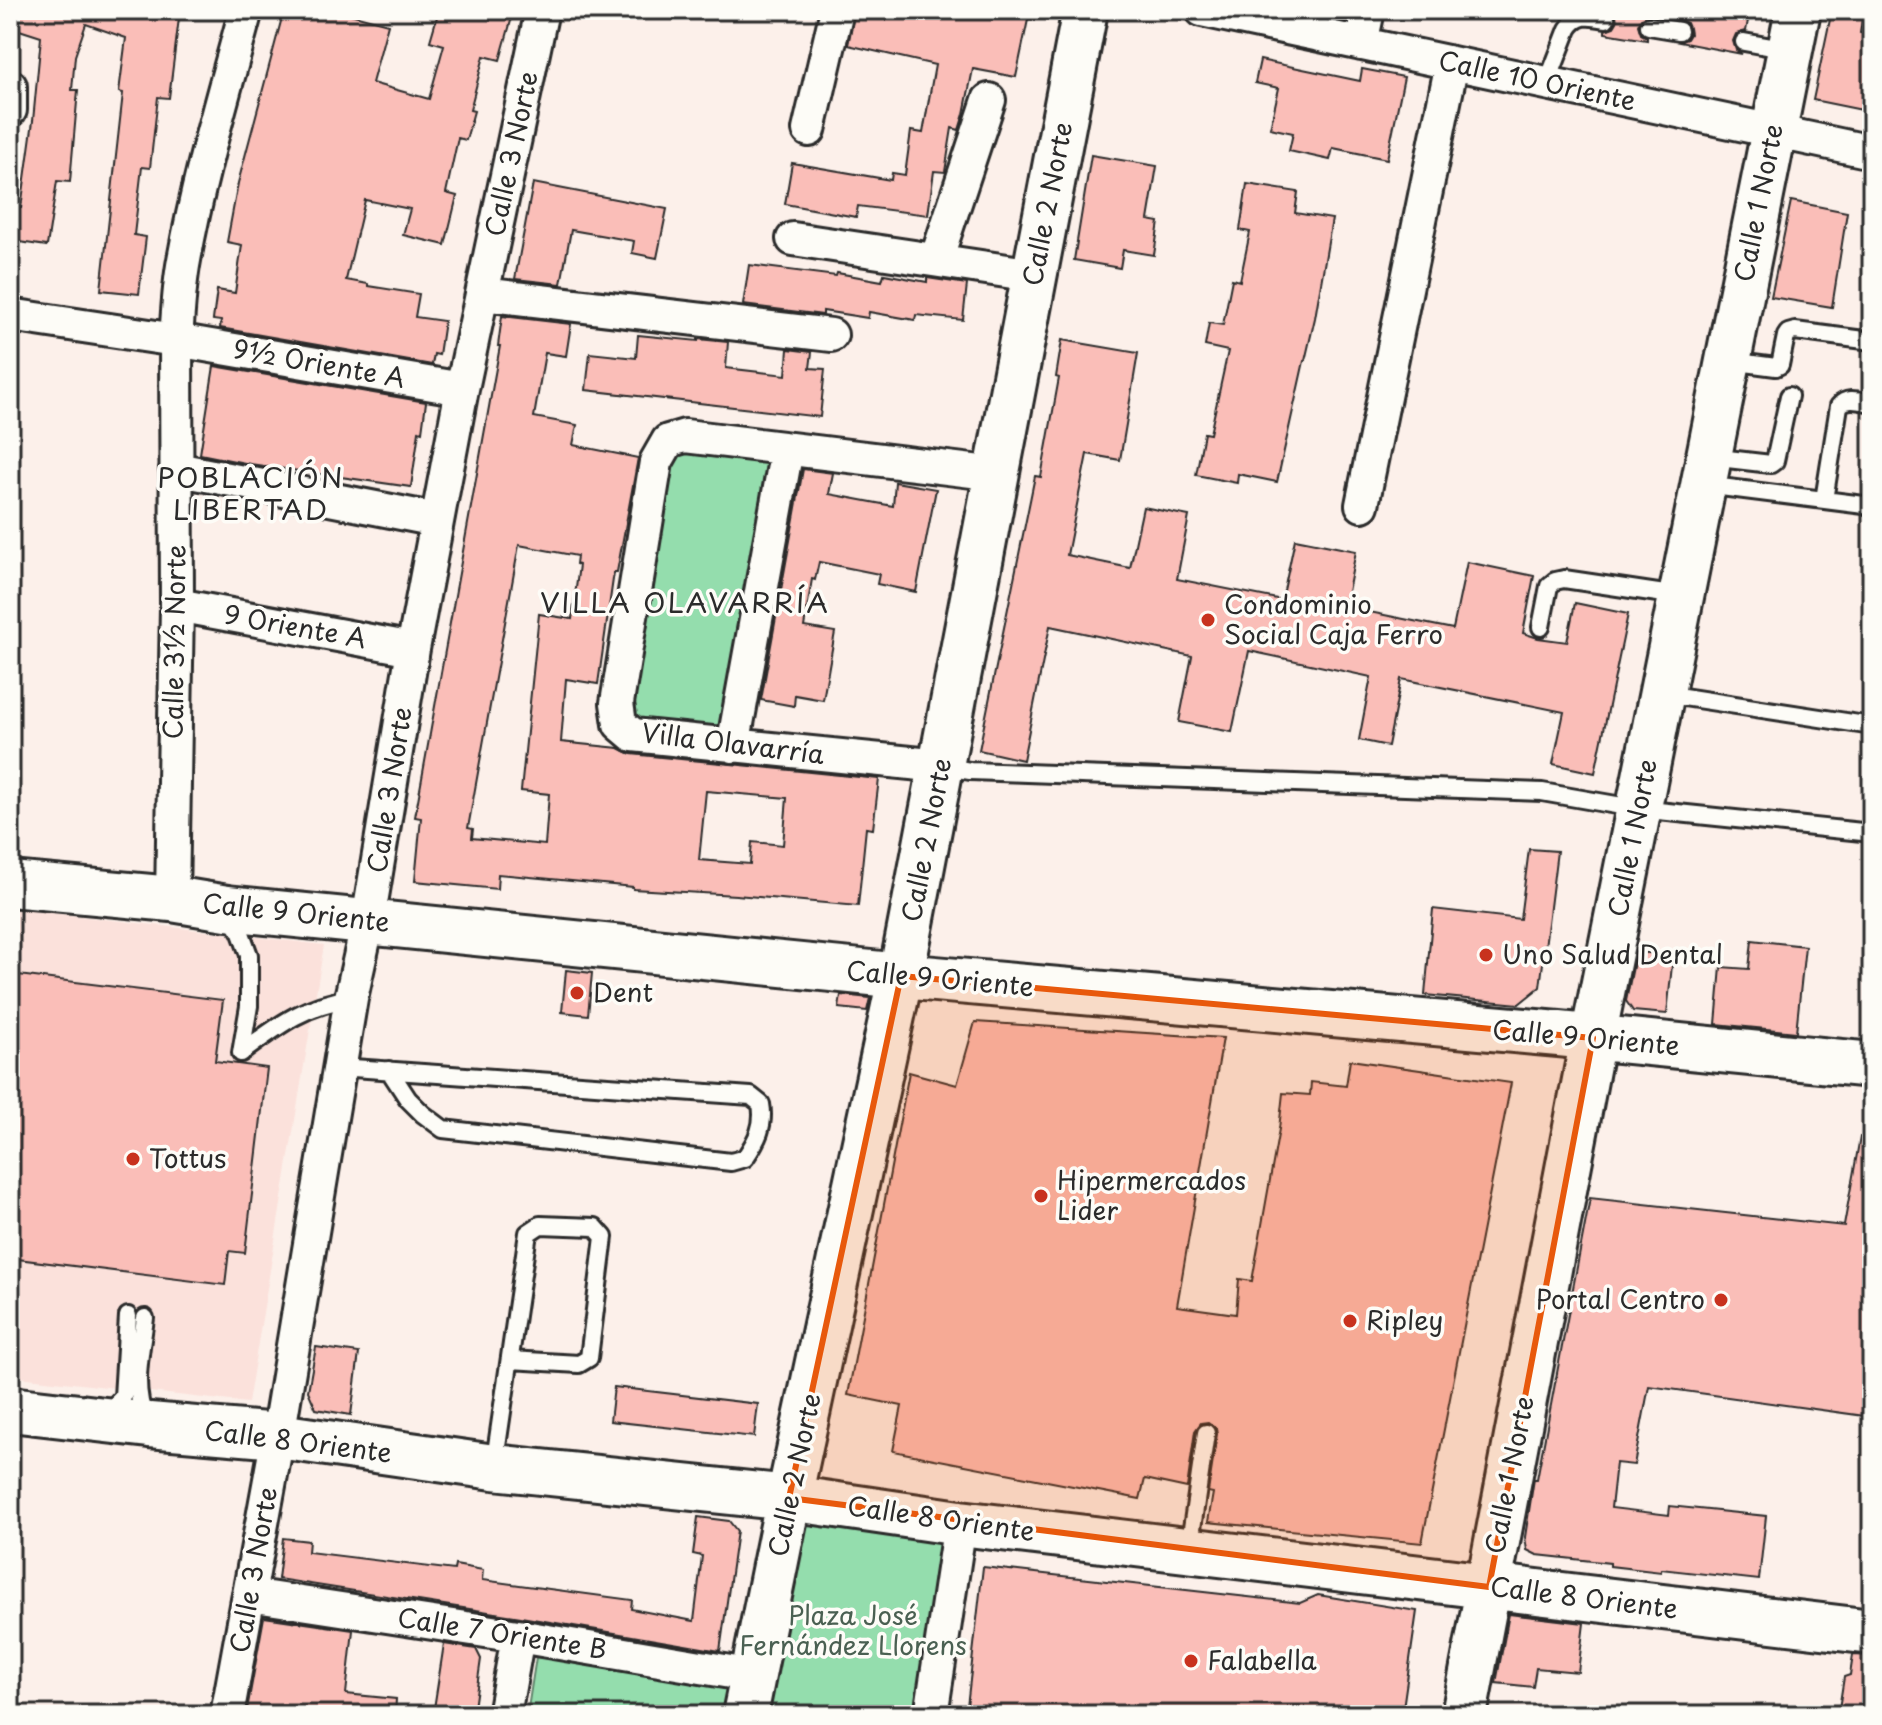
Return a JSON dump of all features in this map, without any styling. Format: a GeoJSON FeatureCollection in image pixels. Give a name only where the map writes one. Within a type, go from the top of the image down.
{"type":"FeatureCollection","features":[{"type":"Feature","properties":{"kind":"street","name":"Calle 3½ Norte"},"geometry":{"type":"LineString","coordinates":[[172,899],[177,605],[176,340],[190,229],[246,10]]}},
{"type":"Feature","properties":{"kind":"street","name":"Calle 3 Norte"},"geometry":{"type":"LineString","coordinates":[[227,1715],[278,1436],[351,998],[368,921],[413,649],[462,389],[542,10]]}},
{"type":"Feature","properties":{"kind":"street"},"geometry":{"type":"LineString","coordinates":[[809,130],[837,10]]}},
{"type":"Feature","properties":{"kind":"street","name":"Calle 2 Norte"},"geometry":{"type":"LineString","coordinates":[[750,1695],[901,976],[1085,10]]}},
{"type":"Feature","properties":{"kind":"street","name":"Calle 10 Oriente"},"geometry":{"type":"LineString","coordinates":[[1202,10],[1872,152]]}},
{"type":"Feature","properties":{"kind":"street"},"geometry":{"type":"LineString","coordinates":[[1361,44],[1368,10]]}},
{"type":"Feature","properties":{"kind":"street","name":"Calle 1 Norte"},"geometry":{"type":"LineString","coordinates":[[1464,1715],[1593,1038],[1794,30]]}},
{"type":"Feature","properties":{"kind":"street"},"geometry":{"type":"LineString","coordinates":[[1362,505],[1452,63]]}},
{"type":"Feature","properties":{"kind":"street"},"geometry":{"type":"LineString","coordinates":[[10,86],[10,110]]}},
{"type":"Feature","properties":{"kind":"street"},"geometry":{"type":"LineString","coordinates":[[936,260],[989,100]]}},
{"type":"Feature","properties":{"kind":"street"},"geometry":{"type":"LineString","coordinates":[[793,239],[1034,275]]}},
{"type":"Feature","properties":{"kind":"street"},"geometry":{"type":"LineString","coordinates":[[482,294],[831,335]]}},
{"type":"Feature","properties":{"kind":"street","name":"9½ Oriente A"},"geometry":{"type":"LineString","coordinates":[[10,315],[462,389]]}},
{"type":"Feature","properties":{"kind":"street","name":"Villa Olavarría"},"geometry":{"type":"LineString","coordinates":[[941,766],[633,735],[620,724],[617,703],[656,462],[668,441],[685,436],[997,474]]}},
{"type":"Feature","properties":{"kind":"street"},"geometry":{"type":"LineString","coordinates":[[733,746],[787,449]]}},
{"type":"Feature","properties":{"kind":"street"},"geometry":{"type":"LineString","coordinates":[[176,469],[437,520]]}},
{"type":"Feature","properties":{"kind":"street","name":"9 Oriente A"},"geometry":{"type":"LineString","coordinates":[[177,605],[413,649]]}},
{"type":"Feature","properties":{"kind":"street","name":"Calle 9 Oriente"},"geometry":{"type":"LineString","coordinates":[[10,884],[901,976],[1872,1065]]}},
{"type":"Feature","properties":{"kind":"street","name":"Calle 8 Oriente"},"geometry":{"type":"LineString","coordinates":[[10,1409],[278,1436],[494,1467],[789,1498],[960,1523],[1872,1632]]}},
{"type":"Feature","properties":{"kind":"street"},"geometry":{"type":"LineString","coordinates":[[931,1715],[960,1523]]}},
{"type":"Feature","properties":{"kind":"street","name":"Calle 7 Oriente B"},"geometry":{"type":"LineString","coordinates":[[249,1595],[518,1636],[750,1695]]}},
{"type":"Feature","properties":{"kind":"street"},"geometry":{"type":"LineString","coordinates":[[504,1715],[518,1636]]}},
{"type":"Feature","properties":{"kind":"lane"},"geometry":{"type":"LineString","coordinates":[[1547,83],[1573,21],[1586,15],[1606,19]]}},
{"type":"Feature","properties":{"kind":"lane"},"geometry":{"type":"LineString","coordinates":[[1649,26],[1679,31]]}},
{"type":"Feature","properties":{"kind":"lane"},"geometry":{"type":"LineString","coordinates":[[1744,42],[1794,30]]}},
{"type":"Feature","properties":{"kind":"lane"},"geometry":{"type":"LineString","coordinates":[[1728,360],[1776,367],[1780,365],[1786,336],[1795,331],[1872,341]]}},
{"type":"Feature","properties":{"kind":"lane"},"geometry":{"type":"LineString","coordinates":[[1706,471],[1775,461],[1789,396]]}},
{"type":"Feature","properties":{"kind":"lane"},"geometry":{"type":"LineString","coordinates":[[1824,500],[1839,406],[1850,399],[1872,403]]}},
{"type":"Feature","properties":{"kind":"lane"},"geometry":{"type":"LineString","coordinates":[[1706,471],[1824,500],[1872,506]]}},
{"type":"Feature","properties":{"kind":"lane"},"geometry":{"type":"LineString","coordinates":[[1541,627],[1549,586],[1564,579],[1681,597]]}},
{"type":"Feature","properties":{"kind":"lane"},"geometry":{"type":"LineString","coordinates":[[1662,694],[1872,726]]}},
{"type":"Feature","properties":{"kind":"lane"},"geometry":{"type":"LineString","coordinates":[[941,766],[970,771],[1542,792],[1639,809],[1872,833]]}},
{"type":"Feature","properties":{"kind":"lane"},"geometry":{"type":"LineString","coordinates":[[227,908],[249,955],[249,1006],[241,1053],[291,1017],[326,1002],[351,998]]}},
{"type":"Feature","properties":{"kind":"lane"},"geometry":{"type":"LineString","coordinates":[[339,1067],[389,1070],[751,1096],[761,1104],[764,1117],[761,1131],[745,1158],[731,1162],[443,1129],[408,1099],[389,1070]]}},
{"type":"Feature","properties":{"kind":"lane"},"geometry":{"type":"LineString","coordinates":[[494,1467],[528,1233],[540,1225],[595,1227],[604,1237],[589,1358],[579,1364],[510,1360]]}},
{"type":"Feature","properties":{"kind":"lane"},"geometry":{"type":"LineString","coordinates":[[101,1420],[123,1397],[136,1317],[139,1406],[149,1425]]}},
{"type":"Feature","properties":{"kind":"lane"},"geometry":{"type":"LineString","coordinates":[[1189,1550],[1206,1433]]}},
{"type":"Feature","properties":{"kind":"highlighted area"},"geometry":{"type":"Polygon","coordinates":[[[901,976],[1593,1038],[1489,1587],[789,1498],[901,976]]]}},
{"type":"Feature","properties":{"kind":"shaded area"},"geometry":{"type":"Polygon","coordinates":[[[10,399],[21,401],[10,518],[10,399]]]}},
{"type":"Feature","properties":{"kind":"shaded area"},"geometry":{"type":"Polygon","coordinates":[[[10,560],[20,569],[10,636],[10,560]]]}},
{"type":"Feature","properties":{"kind":"shaded area"},"geometry":{"type":"Polygon","coordinates":[[[10,908],[324,945],[248,1403],[10,1376],[10,908]]]}},
{"type":"Feature","properties":{"kind":"green space"},"geometry":{"type":"Polygon","coordinates":[[[670,446],[770,462],[720,734],[626,721],[670,446]]]}},
{"type":"Feature","properties":{"kind":"green space","name":"Plaza José Fernández Llorens"},"geometry":{"type":"Polygon","coordinates":[[[811,1519],[944,1530],[918,1715],[759,1715],[794,1533],[811,1519]]]}},
{"type":"Feature","properties":{"kind":"green space"},"geometry":{"type":"Polygon","coordinates":[[[536,1657],[732,1683],[726,1715],[527,1715],[536,1657]]]}},
{"type":"Feature","properties":{"kind":"building"},"geometry":{"type":"Polygon","coordinates":[[[10,10],[180,10],[169,98],[158,97],[150,168],[142,167],[134,235],[146,237],[139,294],[101,290],[123,93],[119,92],[126,38],[86,24],[75,56],[72,90],[78,90],[70,182],[57,181],[47,246],[12,241],[16,208],[21,208],[41,37],[10,27],[10,10]]]}},
{"type":"Feature","properties":{"kind":"building"},"geometry":{"type":"Polygon","coordinates":[[[284,10],[335,10],[388,24],[372,83],[429,99],[444,45],[430,41],[439,10],[514,10],[500,60],[484,56],[466,140],[458,138],[446,193],[457,196],[445,245],[403,235],[410,209],[365,200],[346,280],[419,294],[415,317],[444,321],[439,355],[434,354],[432,365],[220,328],[221,321],[213,320],[217,290],[235,293],[242,245],[227,242],[238,183],[284,10]]]}},
{"type":"Feature","properties":{"kind":"building"},"geometry":{"type":"Polygon","coordinates":[[[855,10],[1030,10],[1016,77],[973,69],[959,130],[952,128],[945,172],[934,171],[928,215],[858,206],[856,217],[785,204],[792,163],[891,180],[892,173],[905,175],[911,131],[923,133],[935,65],[848,45],[855,10]]]}},
{"type":"Feature","properties":{"kind":"building"},"geometry":{"type":"Polygon","coordinates":[[[1612,10],[1750,10],[1746,31],[1736,34],[1733,41],[1736,50],[1742,54],[1679,42],[1690,34],[1687,23],[1651,15],[1641,18],[1638,25],[1647,40],[1605,33],[1617,22],[1612,10]]]}},
{"type":"Feature","properties":{"kind":"building"},"geometry":{"type":"Polygon","coordinates":[[[1832,10],[1864,10],[1860,33],[1872,35],[1872,112],[1813,100],[1832,10]]]}},
{"type":"Feature","properties":{"kind":"building"},"geometry":{"type":"Polygon","coordinates":[[[1260,60],[1360,81],[1362,69],[1404,77],[1387,159],[1333,148],[1330,160],[1289,151],[1293,133],[1270,128],[1279,88],[1255,83],[1260,60]]]}},
{"type":"Feature","properties":{"kind":"building"},"geometry":{"type":"Polygon","coordinates":[[[1091,155],[1157,166],[1148,220],[1159,222],[1154,255],[1123,250],[1120,268],[1074,260],[1091,155]]]}},
{"type":"Feature","properties":{"kind":"building"},"geometry":{"type":"Polygon","coordinates":[[[533,183],[667,209],[657,258],[632,253],[634,241],[571,230],[561,284],[515,279],[533,183]]]}},
{"type":"Feature","properties":{"kind":"building"},"geometry":{"type":"Polygon","coordinates":[[[1247,184],[1298,192],[1295,213],[1332,219],[1315,318],[1277,482],[1238,474],[1237,483],[1196,475],[1204,433],[1210,434],[1228,351],[1205,346],[1209,323],[1223,325],[1232,279],[1240,281],[1250,232],[1240,230],[1247,184]]]}},
{"type":"Feature","properties":{"kind":"building"},"geometry":{"type":"Polygon","coordinates":[[[1791,201],[1847,212],[1832,307],[1771,297],[1791,201]]]}},
{"type":"Feature","properties":{"kind":"building"},"geometry":{"type":"Polygon","coordinates":[[[749,265],[836,276],[837,273],[882,281],[884,274],[927,282],[927,278],[967,284],[963,320],[916,315],[915,320],[869,312],[868,318],[823,311],[823,315],[743,305],[749,265]]]}},
{"type":"Feature","properties":{"kind":"building"},"geometry":{"type":"Polygon","coordinates":[[[502,316],[571,324],[566,356],[545,353],[534,417],[577,425],[573,445],[638,458],[617,572],[614,572],[598,684],[566,679],[561,742],[619,748],[631,754],[879,779],[873,829],[866,828],[858,906],[633,889],[498,874],[497,889],[415,881],[421,818],[415,817],[502,316]],[[519,545],[468,828],[473,829],[472,838],[545,845],[549,794],[521,791],[539,614],[572,619],[579,565],[576,564],[577,556],[519,545]],[[706,791],[699,860],[750,864],[752,842],[783,845],[787,798],[706,791]]]}},
{"type":"Feature","properties":{"kind":"building"},"geometry":{"type":"Polygon","coordinates":[[[638,335],[728,342],[726,368],[786,375],[788,349],[812,352],[810,368],[825,369],[820,417],[586,390],[590,353],[636,358],[638,335]]]}},
{"type":"Feature","properties":{"kind":"building","name":"Condominio Social Caja Ferro"},"geometry":{"type":"Polygon","coordinates":[[[1062,340],[1138,353],[1120,460],[1087,454],[1067,555],[1130,568],[1143,507],[1189,516],[1177,579],[1282,600],[1295,539],[1356,551],[1345,607],[1453,629],[1467,562],[1534,576],[1523,633],[1538,638],[1567,642],[1575,603],[1628,614],[1595,773],[1553,764],[1564,712],[1401,679],[1388,746],[1359,740],[1371,677],[1249,651],[1232,732],[1179,722],[1192,656],[1050,626],[1023,760],[979,750],[1035,476],[1041,477],[1059,378],[1056,377],[1062,340]]]}},
{"type":"Feature","properties":{"kind":"building"},"geometry":{"type":"Polygon","coordinates":[[[214,366],[426,402],[411,487],[200,454],[214,366]]]}},
{"type":"Feature","properties":{"kind":"building"},"geometry":{"type":"Polygon","coordinates":[[[803,469],[833,473],[829,494],[893,506],[895,482],[936,489],[916,592],[877,584],[879,574],[819,562],[815,580],[812,579],[804,627],[835,632],[823,700],[795,695],[794,706],[761,700],[803,469]]]}},
{"type":"Feature","properties":{"kind":"building","name":"Uno Salud Dental"},"geometry":{"type":"Polygon","coordinates":[[[1529,849],[1557,851],[1540,987],[1519,1004],[1425,995],[1433,909],[1520,919],[1529,849]]]}},
{"type":"Feature","properties":{"kind":"building"},"geometry":{"type":"Polygon","coordinates":[[[1752,940],[1805,946],[1796,1032],[1716,1024],[1721,967],[1749,969],[1752,940]]]}},
{"type":"Feature","properties":{"kind":"building"},"geometry":{"type":"Polygon","coordinates":[[[1636,952],[1673,955],[1667,1014],[1633,1011],[1626,1001],[1636,952]]]}},
{"type":"Feature","properties":{"kind":"building","name":"Dent"},"geometry":{"type":"Polygon","coordinates":[[[566,970],[592,973],[588,1015],[562,1012],[566,970]]]}},
{"type":"Feature","properties":{"kind":"building","name":"Tottus"},"geometry":{"type":"Polygon","coordinates":[[[10,974],[223,1000],[215,1061],[267,1068],[245,1253],[229,1251],[225,1285],[10,1258],[10,974]]]}},
{"type":"Feature","properties":{"kind":"building"},"geometry":{"type":"Polygon","coordinates":[[[841,995],[870,998],[867,1011],[839,1008],[841,995]]]}},
{"type":"Feature","properties":{"kind":"building"},"geometry":{"type":"Polygon","coordinates":[[[975,1022],[1223,1038],[1177,1306],[1236,1314],[1239,1279],[1252,1281],[1283,1093],[1310,1095],[1311,1082],[1346,1086],[1350,1060],[1511,1083],[1422,1543],[1208,1522],[1213,1493],[1208,1492],[1217,1434],[1216,1428],[1208,1422],[1201,1423],[1195,1431],[1187,1488],[1145,1479],[1140,1499],[893,1451],[902,1406],[848,1395],[909,1072],[957,1085],[975,1022]]]}},
{"type":"Feature","properties":{"kind":"building","name":"Portal Centro"},"geometry":{"type":"Polygon","coordinates":[[[1860,1137],[1872,1138],[1872,1417],[1649,1386],[1634,1465],[1616,1463],[1611,1508],[1669,1515],[1670,1506],[1766,1516],[1759,1580],[1610,1566],[1610,1563],[1537,1555],[1527,1550],[1525,1537],[1534,1479],[1537,1479],[1590,1198],[1844,1226],[1860,1137]]]}},
{"type":"Feature","properties":{"kind":"building"},"geometry":{"type":"Polygon","coordinates":[[[316,1347],[359,1353],[351,1415],[316,1409],[308,1391],[316,1347]]]}},
{"type":"Feature","properties":{"kind":"building"},"geometry":{"type":"Polygon","coordinates":[[[614,1387],[758,1404],[754,1437],[610,1421],[614,1387]]]}},
{"type":"Feature","properties":{"kind":"building"},"geometry":{"type":"Polygon","coordinates":[[[698,1517],[729,1521],[737,1531],[720,1651],[278,1579],[283,1538],[309,1541],[308,1552],[454,1570],[455,1565],[483,1570],[482,1580],[632,1600],[631,1609],[694,1621],[702,1556],[693,1554],[698,1517]]]}},
{"type":"Feature","properties":{"kind":"building","name":"Falabella"},"geometry":{"type":"Polygon","coordinates":[[[983,1567],[1300,1603],[1318,1595],[1417,1611],[1402,1715],[966,1715],[983,1567]]]}},
{"type":"Feature","properties":{"kind":"building"},"geometry":{"type":"Polygon","coordinates":[[[1509,1614],[1584,1623],[1578,1672],[1536,1668],[1533,1687],[1496,1683],[1509,1614]]]}},
{"type":"Feature","properties":{"kind":"building"},"geometry":{"type":"Polygon","coordinates":[[[264,1617],[353,1630],[346,1694],[396,1699],[395,1715],[246,1715],[264,1617]]]}},
{"type":"Feature","properties":{"kind":"building"},"geometry":{"type":"Polygon","coordinates":[[[444,1644],[476,1649],[481,1659],[473,1715],[433,1715],[444,1644]]]}},
{"type":"Feature","properties":{"kind":"building"},"geometry":{"type":"Polygon","coordinates":[[[1853,1655],[1872,1656],[1872,1715],[1838,1715],[1844,1677],[1850,1675],[1853,1655]]]}},
{"type":"Feature","properties":{"kind":"place","name":"Condominio Social Caja Ferro"},"geometry":{"type":"Point","coordinates":[1208,620]}},
{"type":"Feature","properties":{"kind":"place","name":"Uno Salud Dental"},"geometry":{"type":"Point","coordinates":[1486,955]}},
{"type":"Feature","properties":{"kind":"place","name":"Dent"},"geometry":{"type":"Point","coordinates":[577,993]}},
{"type":"Feature","properties":{"kind":"place","name":"Tottus"},"geometry":{"type":"Point","coordinates":[133,1159]}},
{"type":"Feature","properties":{"kind":"place","name":"Hipermercados Lider"},"geometry":{"type":"Point","coordinates":[1041,1196]}},
{"type":"Feature","properties":{"kind":"place","name":"Portal Centro"},"geometry":{"type":"Point","coordinates":[1721,1300]}},
{"type":"Feature","properties":{"kind":"place","name":"Ripley"},"geometry":{"type":"Point","coordinates":[1350,1321]}},
{"type":"Feature","properties":{"kind":"place","name":"Falabella"},"geometry":{"type":"Point","coordinates":[1191,1661]}},
{"type":"Feature","properties":{"kind":"district","name":"POBLACIÓN LIBERTAD"},"geometry":{"type":"Point","coordinates":[251,494]}},
{"type":"Feature","properties":{"kind":"district","name":"VILLA OLAVARRÍA"},"geometry":{"type":"Point","coordinates":[685,603]}}]}
